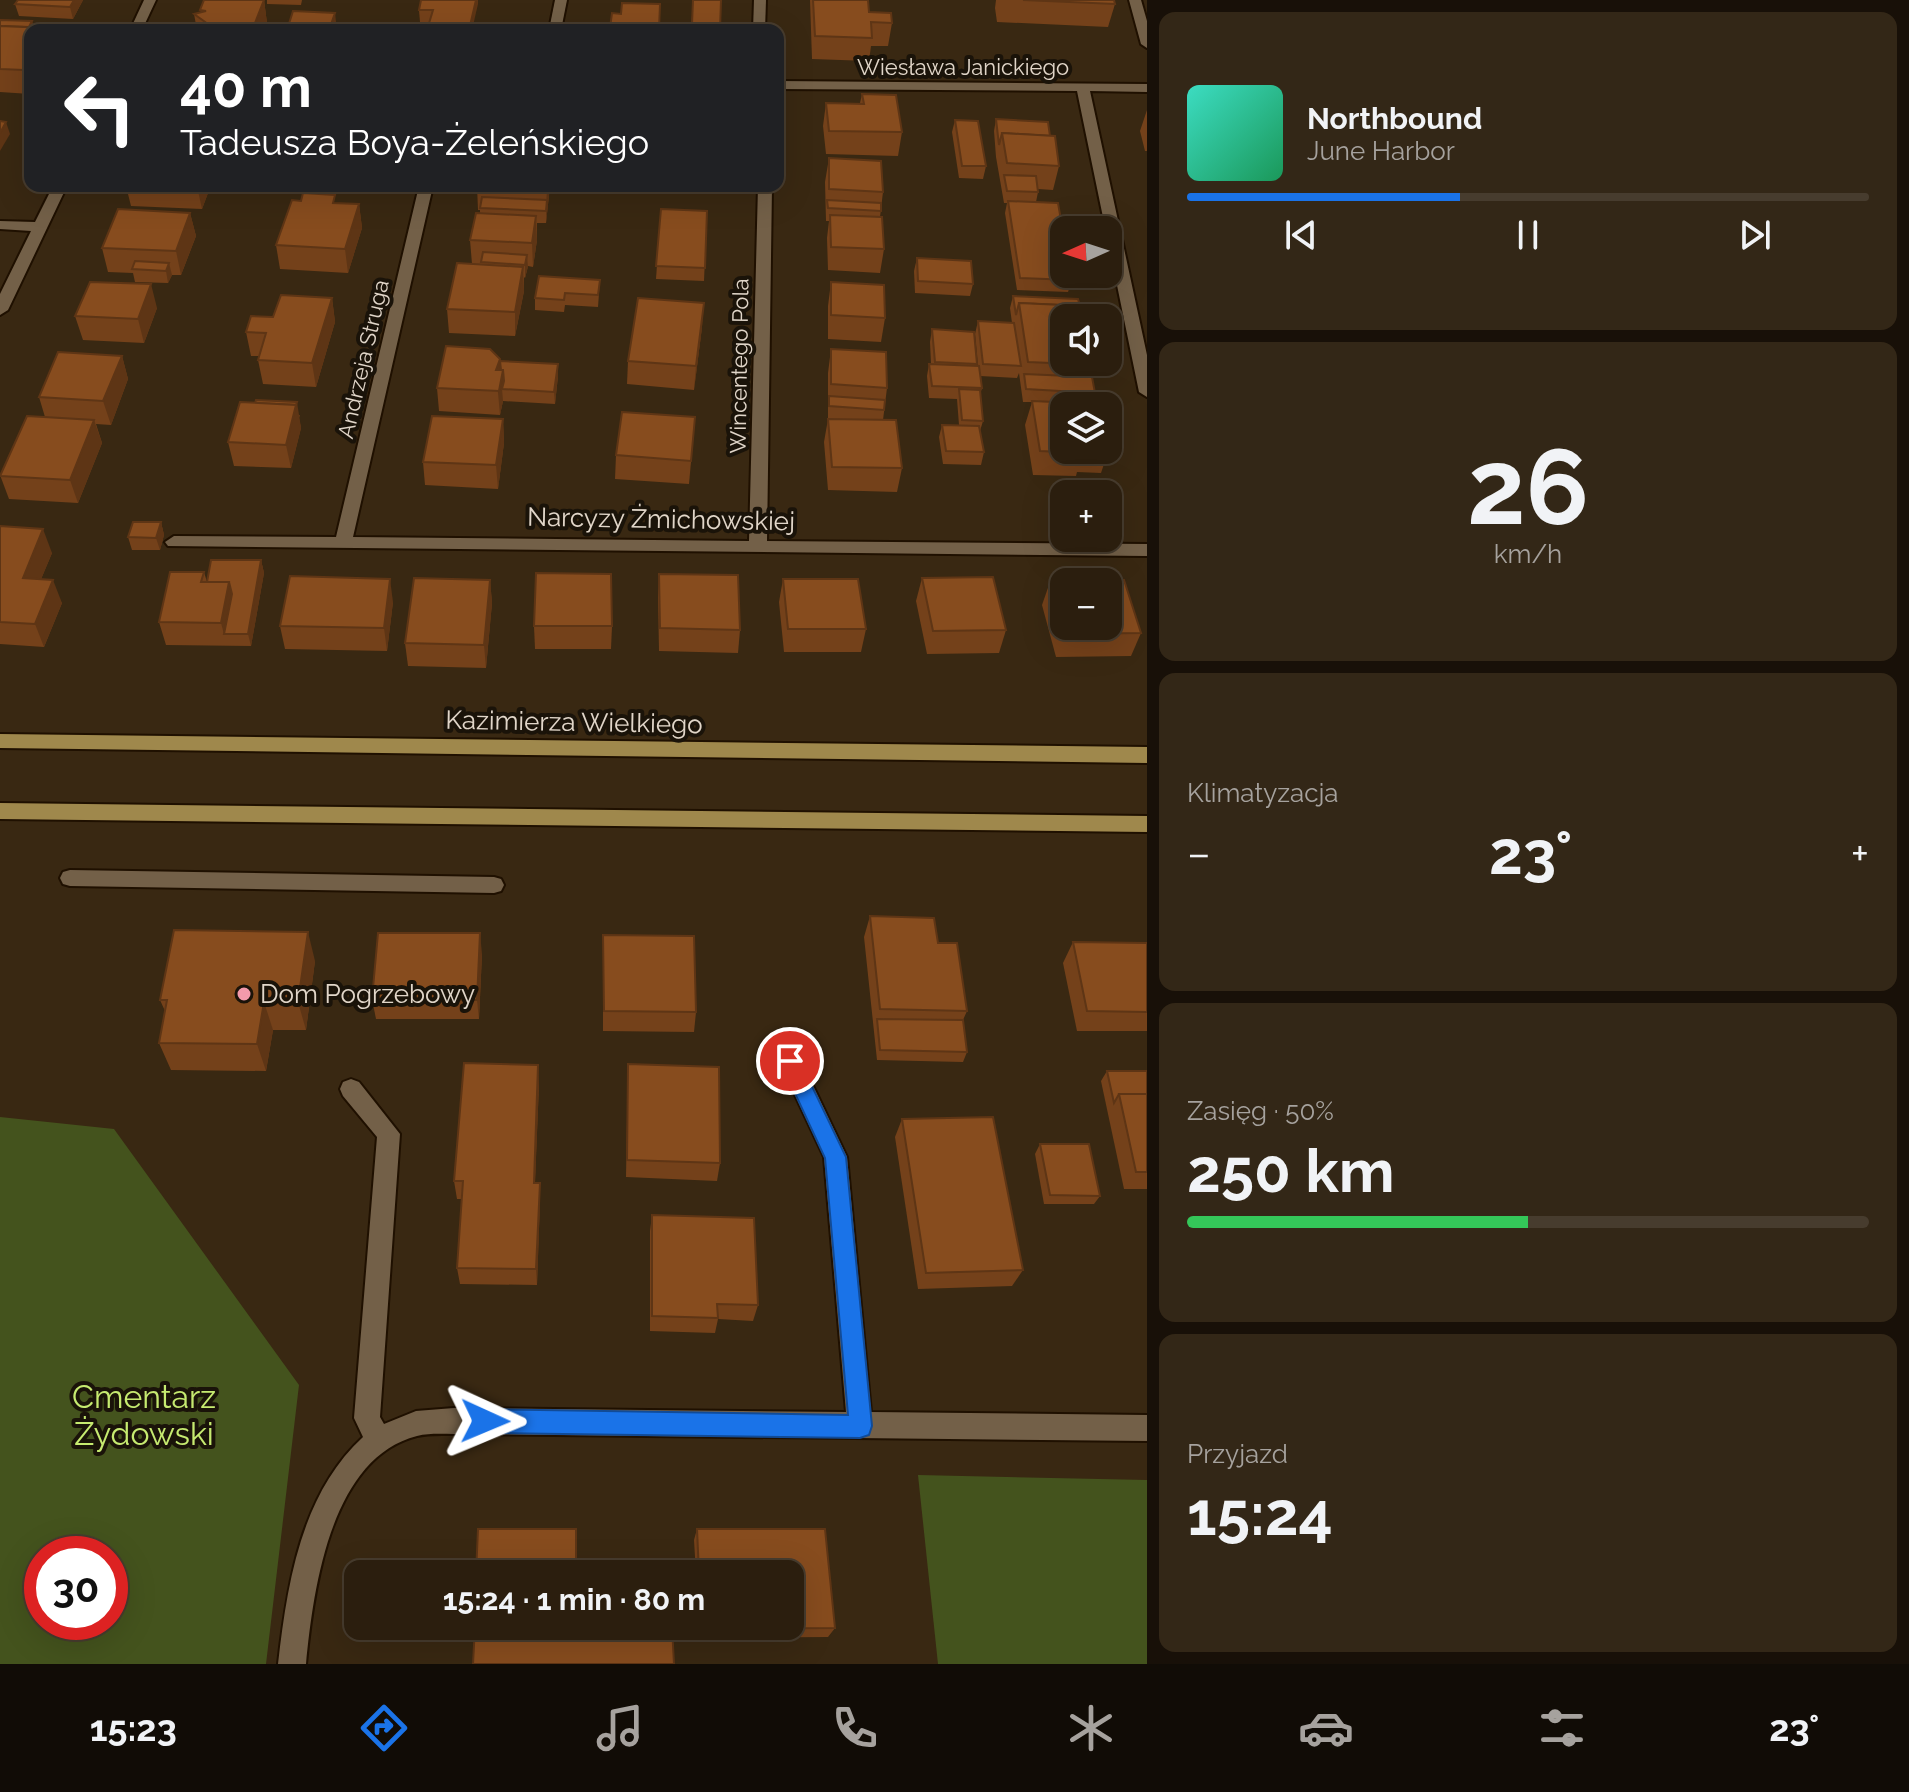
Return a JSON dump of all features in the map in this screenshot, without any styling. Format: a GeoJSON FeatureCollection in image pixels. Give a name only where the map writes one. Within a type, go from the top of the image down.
{"type":"FeatureCollection","features":[{"type":"Feature","properties":{"kind":"main road","name":"Kazimierza Wielkiego"},"geometry":{"type":"LineString","coordinates":[[0,741],[1147,755]]}},
{"type":"Feature","properties":{"kind":"main road"},"geometry":{"type":"LineString","coordinates":[[0,811],[1147,824]]}},
{"type":"Feature","properties":{"kind":"street"},"geometry":{"type":"LineString","coordinates":[[139,24],[150,0]]}},
{"type":"Feature","properties":{"kind":"street"},"geometry":{"type":"LineString","coordinates":[[556,24],[561,0]]}},
{"type":"Feature","properties":{"kind":"street"},"geometry":{"type":"LineString","coordinates":[[759,24],[760,0]]}},
{"type":"Feature","properties":{"kind":"street"},"geometry":{"type":"LineString","coordinates":[[1135,0],[1147,44]]}},
{"type":"Feature","properties":{"kind":"street","name":"Wiesława Janickiego"},"geometry":{"type":"LineString","coordinates":[[784,85],[1147,88]]}},
{"type":"Feature","properties":{"kind":"street"},"geometry":{"type":"LineString","coordinates":[[1083,88],[1147,392]]}},
{"type":"Feature","properties":{"kind":"street"},"geometry":{"type":"LineString","coordinates":[[0,310],[57,192]]}},
{"type":"Feature","properties":{"kind":"street","name":"Andrzeja Struga"},"geometry":{"type":"LineString","coordinates":[[344,541],[425,192]]}},
{"type":"Feature","properties":{"kind":"street","name":"Wincentego Pola"},"geometry":{"type":"LineString","coordinates":[[758,547],[765,192]]}},
{"type":"Feature","properties":{"kind":"street"},"geometry":{"type":"LineString","coordinates":[[0,225],[40,227]]}},
{"type":"Feature","properties":{"kind":"street","name":"Narcyzy Żmichowskiej"},"geometry":{"type":"LineString","coordinates":[[174,542],[1147,550]]}},
{"type":"Feature","properties":{"kind":"street"},"geometry":{"type":"LineString","coordinates":[[70,878],[494,885]]}},
{"type":"Feature","properties":{"kind":"street"},"geometry":{"type":"LineString","coordinates":[[790,1061],[835,1157],[860,1426]]}},
{"type":"Feature","properties":{"kind":"street"},"geometry":{"type":"LineString","coordinates":[[351,1089],[389,1134],[367,1418],[378,1440]]}},
{"type":"Feature","properties":{"kind":"street"},"geometry":{"type":"LineString","coordinates":[[292,1664],[296,1625],[313,1541],[336,1490],[353,1465],[378,1440],[411,1425],[454,1421],[1147,1428]]}},
{"type":"Feature","properties":{"kind":"green space","name":"Cmentarz Żydowski"},"geometry":{"type":"Polygon","coordinates":[[[0,1117],[114,1129],[299,1385],[266,1664],[0,1664],[0,1117]]]}},
{"type":"Feature","properties":{"kind":"green space"},"geometry":{"type":"Polygon","coordinates":[[[918,1475],[1147,1480],[1147,1664],[938,1664],[918,1475]]]}},
{"type":"Feature","properties":{"kind":"building"},"geometry":{"type":"Polygon","coordinates":[[[18,0],[74,0],[70,7],[15,4],[18,0]]]}},
{"type":"Feature","properties":{"kind":"building"},"geometry":{"type":"Polygon","coordinates":[[[204,0],[264,0],[255,24],[208,24],[194,14],[206,11],[200,10],[204,0]]]}},
{"type":"Feature","properties":{"kind":"building"},"geometry":{"type":"Polygon","coordinates":[[[421,0],[476,0],[470,24],[429,24],[433,10],[419,10],[421,0]]]}},
{"type":"Feature","properties":{"kind":"building"},"geometry":{"type":"Polygon","coordinates":[[[693,0],[721,0],[720,24],[692,24],[693,0]]]}},
{"type":"Feature","properties":{"kind":"building"},"geometry":{"type":"Polygon","coordinates":[[[813,0],[868,0],[869,12],[891,13],[892,23],[871,22],[872,38],[815,36],[813,0]]]}},
{"type":"Feature","properties":{"kind":"building"},"geometry":{"type":"Polygon","coordinates":[[[1023,0],[1114,0],[1115,4],[1023,0]]]}},
{"type":"Feature","properties":{"kind":"building"},"geometry":{"type":"Polygon","coordinates":[[[622,3],[660,4],[659,24],[611,24],[612,13],[621,14],[622,3]]]}},
{"type":"Feature","properties":{"kind":"building"},"geometry":{"type":"Polygon","coordinates":[[[293,11],[335,13],[331,24],[289,24],[293,11]]]}},
{"type":"Feature","properties":{"kind":"building"},"geometry":{"type":"Polygon","coordinates":[[[0,20],[32,21],[24,27],[0,26],[0,20]]]}},
{"type":"Feature","properties":{"kind":"building"},"geometry":{"type":"Polygon","coordinates":[[[0,26],[24,27],[24,70],[0,69],[0,26]]]}},
{"type":"Feature","properties":{"kind":"building"},"geometry":{"type":"Polygon","coordinates":[[[862,94],[896,95],[902,132],[829,131],[826,103],[864,104],[862,94]]]}},
{"type":"Feature","properties":{"kind":"building"},"geometry":{"type":"Polygon","coordinates":[[[996,119],[1048,122],[1050,136],[1002,133],[999,145],[996,119]]]}},
{"type":"Feature","properties":{"kind":"building"},"geometry":{"type":"Polygon","coordinates":[[[955,120],[978,121],[986,166],[962,166],[955,120]]]}},
{"type":"Feature","properties":{"kind":"building"},"geometry":{"type":"Polygon","coordinates":[[[1002,133],[1055,136],[1059,166],[1007,163],[1002,133]]]}},
{"type":"Feature","properties":{"kind":"building"},"geometry":{"type":"Polygon","coordinates":[[[829,158],[881,161],[883,192],[829,189],[829,158]]]}},
{"type":"Feature","properties":{"kind":"building"},"geometry":{"type":"Polygon","coordinates":[[[1004,175],[1036,176],[1038,192],[1007,191],[1004,175]]]}},
{"type":"Feature","properties":{"kind":"building"},"geometry":{"type":"Polygon","coordinates":[[[303,193],[335,195],[333,203],[359,204],[345,249],[276,245],[292,200],[301,201],[303,193]]]}},
{"type":"Feature","properties":{"kind":"building"},"geometry":{"type":"Polygon","coordinates":[[[482,197],[547,200],[546,211],[480,208],[482,197]]]}},
{"type":"Feature","properties":{"kind":"building"},"geometry":{"type":"Polygon","coordinates":[[[827,200],[881,203],[881,211],[828,208],[827,200]]]}},
{"type":"Feature","properties":{"kind":"building"},"geometry":{"type":"Polygon","coordinates":[[[1008,201],[1058,203],[1060,216],[1050,216],[1050,279],[1020,278],[1008,201]]]}},
{"type":"Feature","properties":{"kind":"building"},"geometry":{"type":"Polygon","coordinates":[[[118,209],[190,213],[176,251],[102,248],[118,209]]]}},
{"type":"Feature","properties":{"kind":"building"},"geometry":{"type":"Polygon","coordinates":[[[661,209],[707,211],[705,268],[656,266],[661,209]]]}},
{"type":"Feature","properties":{"kind":"building"},"geometry":{"type":"Polygon","coordinates":[[[476,213],[536,216],[532,243],[470,240],[476,213]]]}},
{"type":"Feature","properties":{"kind":"building"},"geometry":{"type":"Polygon","coordinates":[[[830,215],[882,217],[884,249],[831,247],[830,215]]]}},
{"type":"Feature","properties":{"kind":"building"},"geometry":{"type":"Polygon","coordinates":[[[483,252],[527,255],[525,265],[481,262],[483,252]]]}},
{"type":"Feature","properties":{"kind":"building"},"geometry":{"type":"Polygon","coordinates":[[[917,258],[971,261],[973,284],[918,281],[917,258]]]}},
{"type":"Feature","properties":{"kind":"building"},"geometry":{"type":"Polygon","coordinates":[[[135,261],[169,263],[166,271],[132,269],[135,261]]]}},
{"type":"Feature","properties":{"kind":"building"},"geometry":{"type":"Polygon","coordinates":[[[457,263],[523,267],[515,312],[447,309],[457,263]]]}},
{"type":"Feature","properties":{"kind":"building"},"geometry":{"type":"Polygon","coordinates":[[[539,276],[600,280],[598,295],[565,293],[564,300],[535,298],[539,276]]]}},
{"type":"Feature","properties":{"kind":"building"},"geometry":{"type":"Polygon","coordinates":[[[90,282],[151,284],[138,319],[75,316],[90,282]]]}},
{"type":"Feature","properties":{"kind":"building"},"geometry":{"type":"Polygon","coordinates":[[[831,282],[884,285],[885,318],[831,315],[831,282]]]}},
{"type":"Feature","properties":{"kind":"building"},"geometry":{"type":"Polygon","coordinates":[[[281,295],[332,298],[312,363],[258,360],[266,333],[246,332],[251,316],[273,317],[281,295]]]}},
{"type":"Feature","properties":{"kind":"building"},"geometry":{"type":"Polygon","coordinates":[[[1013,296],[1078,299],[1079,304],[1019,303],[1016,315],[1013,296]]]}},
{"type":"Feature","properties":{"kind":"building"},"geometry":{"type":"Polygon","coordinates":[[[638,298],[704,303],[696,366],[628,361],[638,298]]]}},
{"type":"Feature","properties":{"kind":"building"},"geometry":{"type":"Polygon","coordinates":[[[1019,303],[1050,304],[1050,363],[1028,362],[1019,303]]]}},
{"type":"Feature","properties":{"kind":"building"},"geometry":{"type":"Polygon","coordinates":[[[978,321],[1014,323],[1021,366],[983,364],[978,321]]]}},
{"type":"Feature","properties":{"kind":"building"},"geometry":{"type":"Polygon","coordinates":[[[932,329],[974,332],[977,364],[935,362],[932,329]]]}},
{"type":"Feature","properties":{"kind":"building"},"geometry":{"type":"Polygon","coordinates":[[[446,346],[490,349],[500,359],[496,370],[503,370],[499,391],[437,388],[446,346]]]}},
{"type":"Feature","properties":{"kind":"building"},"geometry":{"type":"Polygon","coordinates":[[[831,349],[886,352],[887,388],[831,384],[831,349]]]}},
{"type":"Feature","properties":{"kind":"building"},"geometry":{"type":"Polygon","coordinates":[[[58,352],[122,356],[103,401],[39,397],[58,352]]]}},
{"type":"Feature","properties":{"kind":"building"},"geometry":{"type":"Polygon","coordinates":[[[500,361],[558,364],[554,392],[502,389],[504,381],[500,361]]]}},
{"type":"Feature","properties":{"kind":"building"},"geometry":{"type":"Polygon","coordinates":[[[929,364],[979,366],[982,388],[932,386],[929,364]]]}},
{"type":"Feature","properties":{"kind":"building"},"geometry":{"type":"Polygon","coordinates":[[[1024,374],[1092,377],[1095,392],[1078,392],[1026,389],[1024,374]]]}},
{"type":"Feature","properties":{"kind":"building"},"geometry":{"type":"Polygon","coordinates":[[[959,389],[980,390],[983,421],[962,420],[959,389]]]}},
{"type":"Feature","properties":{"kind":"building"},"geometry":{"type":"Polygon","coordinates":[[[829,396],[885,400],[884,410],[829,406],[829,396]]]}},
{"type":"Feature","properties":{"kind":"building"},"geometry":{"type":"Polygon","coordinates":[[[256,400],[297,402],[296,405],[255,403],[256,400]]]}},
{"type":"Feature","properties":{"kind":"building"},"geometry":{"type":"Polygon","coordinates":[[[1032,401],[1050,402],[1050,451],[1040,451],[1032,401]]]}},
{"type":"Feature","properties":{"kind":"building"},"geometry":{"type":"Polygon","coordinates":[[[240,402],[296,405],[286,445],[228,442],[240,402]]]}},
{"type":"Feature","properties":{"kind":"building"},"geometry":{"type":"Polygon","coordinates":[[[622,412],[695,417],[691,461],[616,455],[622,412]]]}},
{"type":"Feature","properties":{"kind":"building"},"geometry":{"type":"Polygon","coordinates":[[[27,416],[94,420],[70,480],[0,476],[27,416]]]}},
{"type":"Feature","properties":{"kind":"building"},"geometry":{"type":"Polygon","coordinates":[[[432,416],[503,419],[496,465],[423,462],[432,416]]]}},
{"type":"Feature","properties":{"kind":"building"},"geometry":{"type":"Polygon","coordinates":[[[828,419],[896,420],[902,468],[832,467],[828,419]]]}},
{"type":"Feature","properties":{"kind":"building"},"geometry":{"type":"Polygon","coordinates":[[[942,425],[979,426],[984,452],[946,451],[942,425]]]}},
{"type":"Feature","properties":{"kind":"building"},"geometry":{"type":"Polygon","coordinates":[[[133,522],[161,522],[156,538],[128,537],[133,522]]]}},
{"type":"Feature","properties":{"kind":"building"},"geometry":{"type":"Polygon","coordinates":[[[0,526],[43,529],[23,578],[53,580],[35,624],[0,622],[0,526]]]}},
{"type":"Feature","properties":{"kind":"building"},"geometry":{"type":"Polygon","coordinates":[[[211,560],[261,560],[248,634],[224,634],[232,594],[229,582],[207,582],[211,560]]]}},
{"type":"Feature","properties":{"kind":"building"},"geometry":{"type":"Polygon","coordinates":[[[170,572],[204,572],[201,582],[229,582],[221,623],[159,622],[170,572]]]}},
{"type":"Feature","properties":{"kind":"building"},"geometry":{"type":"Polygon","coordinates":[[[536,573],[611,574],[612,626],[534,626],[536,573]]]}},
{"type":"Feature","properties":{"kind":"building"},"geometry":{"type":"Polygon","coordinates":[[[659,574],[738,575],[740,630],[660,628],[659,574]]]}},
{"type":"Feature","properties":{"kind":"building"},"geometry":{"type":"Polygon","coordinates":[[[290,576],[390,579],[384,628],[280,626],[290,576]]]}},
{"type":"Feature","properties":{"kind":"building"},"geometry":{"type":"Polygon","coordinates":[[[993,577],[1006,630],[933,631],[922,578],[993,577]]]}},
{"type":"Feature","properties":{"kind":"building"},"geometry":{"type":"Polygon","coordinates":[[[414,578],[490,580],[484,645],[405,643],[414,578]]]}},
{"type":"Feature","properties":{"kind":"building"},"geometry":{"type":"Polygon","coordinates":[[[783,579],[858,579],[866,629],[788,629],[783,579]]]}},
{"type":"Feature","properties":{"kind":"building"},"geometry":{"type":"Polygon","coordinates":[[[1122,580],[1124,580],[1141,633],[1122,633],[1122,580]]]}},
{"type":"Feature","properties":{"kind":"building"},"geometry":{"type":"Polygon","coordinates":[[[870,916],[934,918],[938,943],[957,943],[967,1011],[880,1009],[870,916]]]}},
{"type":"Feature","properties":{"kind":"building","name":"Dom Pogrzebowy"},"geometry":{"type":"Polygon","coordinates":[[[174,930],[308,932],[298,1002],[264,1002],[257,1044],[159,1043],[167,1000],[160,1000],[174,930]]]}},
{"type":"Feature","properties":{"kind":"building"},"geometry":{"type":"Polygon","coordinates":[[[378,933],[480,933],[477,1000],[372,999],[378,933]]]}},
{"type":"Feature","properties":{"kind":"building"},"geometry":{"type":"Polygon","coordinates":[[[603,935],[694,936],[696,1012],[604,1011],[603,935]]]}},
{"type":"Feature","properties":{"kind":"building"},"geometry":{"type":"Polygon","coordinates":[[[1073,942],[1147,943],[1147,1012],[1087,1011],[1073,942]]]}},
{"type":"Feature","properties":{"kind":"building"},"geometry":{"type":"Polygon","coordinates":[[[877,1019],[963,1020],[967,1052],[880,1050],[877,1019]]]}},
{"type":"Feature","properties":{"kind":"building"},"geometry":{"type":"Polygon","coordinates":[[[464,1063],[538,1065],[534,1183],[540,1183],[536,1269],[457,1268],[463,1181],[454,1181],[464,1063]]]}},
{"type":"Feature","properties":{"kind":"building"},"geometry":{"type":"Polygon","coordinates":[[[628,1064],[719,1067],[720,1163],[627,1160],[628,1064]]]}},
{"type":"Feature","properties":{"kind":"building"},"geometry":{"type":"Polygon","coordinates":[[[1107,1071],[1147,1071],[1147,1094],[1119,1094],[1114,1103],[1107,1071]]]}},
{"type":"Feature","properties":{"kind":"building"},"geometry":{"type":"Polygon","coordinates":[[[1119,1094],[1147,1094],[1147,1172],[1136,1172],[1119,1094]]]}},
{"type":"Feature","properties":{"kind":"building"},"geometry":{"type":"Polygon","coordinates":[[[993,1117],[1023,1270],[926,1273],[902,1119],[993,1117]]]}},
{"type":"Feature","properties":{"kind":"building"},"geometry":{"type":"Polygon","coordinates":[[[1040,1144],[1089,1144],[1100,1196],[1050,1195],[1040,1144]]]}},
{"type":"Feature","properties":{"kind":"building"},"geometry":{"type":"Polygon","coordinates":[[[652,1215],[754,1218],[758,1305],[717,1304],[718,1318],[652,1316],[652,1215]]]}},
{"type":"Feature","properties":{"kind":"building"},"geometry":{"type":"Polygon","coordinates":[[[478,1529],[576,1529],[576,1560],[477,1560],[478,1529]]]}},
{"type":"Feature","properties":{"kind":"building"},"geometry":{"type":"Polygon","coordinates":[[[697,1529],[825,1529],[835,1628],[804,1628],[804,1560],[698,1560],[697,1529]]]}},
{"type":"Feature","properties":{"kind":"building"},"geometry":{"type":"Polygon","coordinates":[[[474,1640],[673,1640],[674,1664],[473,1664],[474,1640]]]}},
{"type":"Feature","properties":{"kind":"place","name":"Dom Pogrzebowy"},"geometry":{"type":"Point","coordinates":[244,994]}},
{"type":"Feature","properties":{"kind":"route"},"geometry":{"type":"LineString","coordinates":[[485,1421],[860,1426],[835,1157],[790,1061]]}}]}
